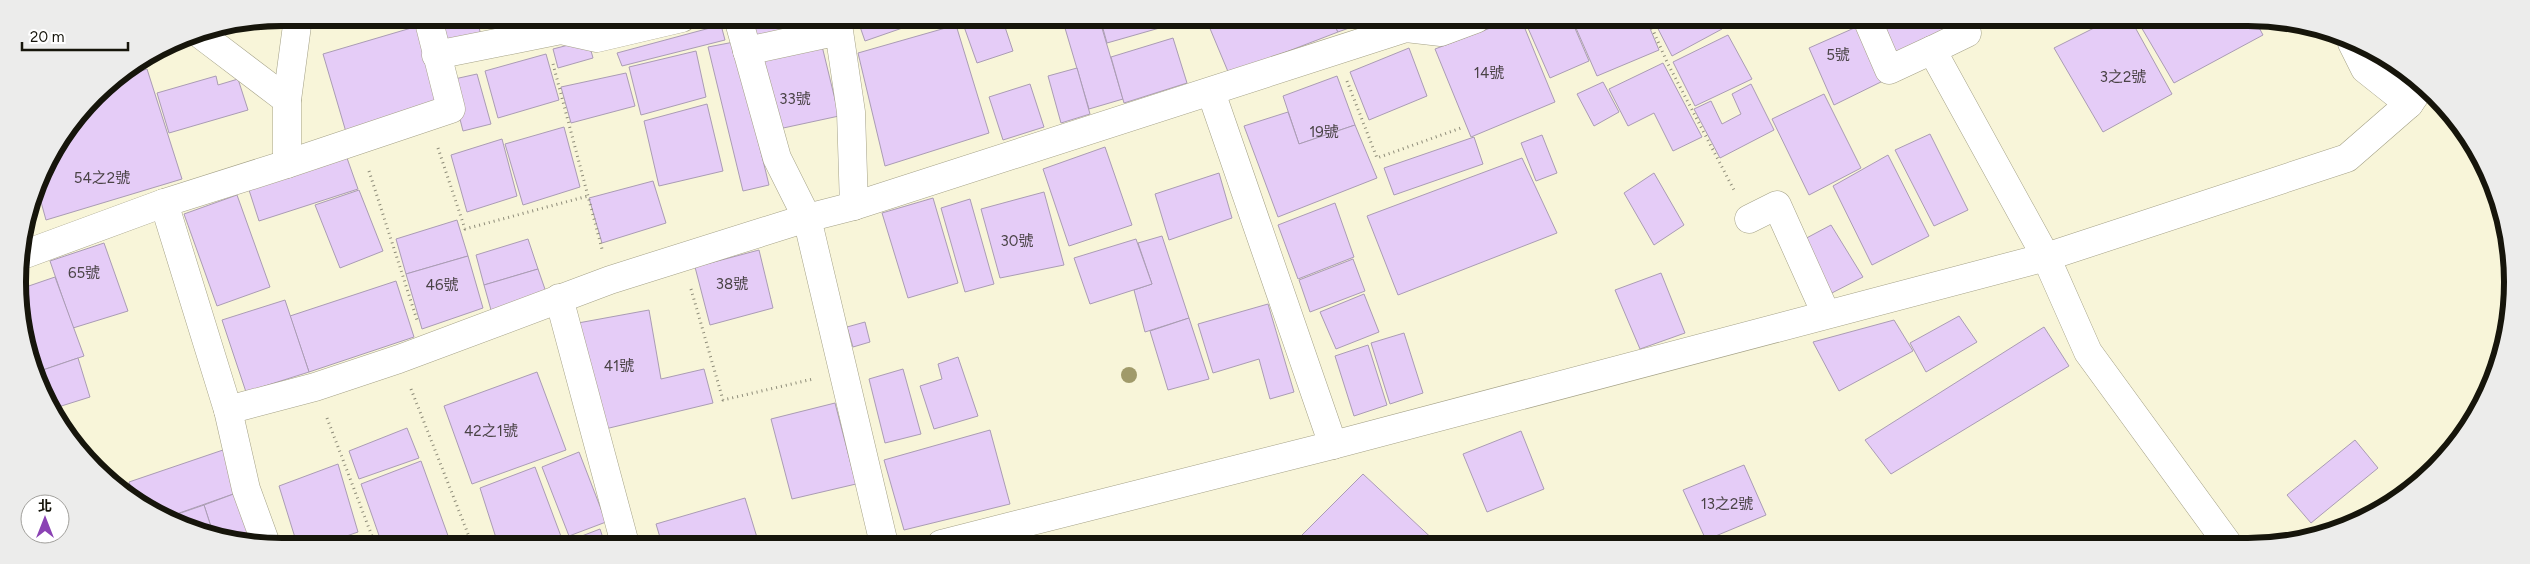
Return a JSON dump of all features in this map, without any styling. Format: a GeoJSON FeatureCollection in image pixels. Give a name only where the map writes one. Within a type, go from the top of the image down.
{"type":"FeatureCollection","features":[{"type":"Feature","properties":{"kind":"street"},"geometry":{"type":"LineString","coordinates":[[287,164],[287,100],[297,26]]}},
{"type":"Feature","properties":{"kind":"street"},"geometry":{"type":"LineString","coordinates":[[28,253],[164,204],[359,141],[451,108],[430,26]]}},
{"type":"Feature","properties":{"kind":"street"},"geometry":{"type":"LineString","coordinates":[[436,55],[554,28],[597,38],[648,26]]}},
{"type":"Feature","properties":{"kind":"street"},"geometry":{"type":"LineString","coordinates":[[740,26],[777,158],[807,218],[883,538]]}},
{"type":"Feature","properties":{"kind":"street"},"geometry":{"type":"LineString","coordinates":[[228,410],[315,387],[399,359],[559,298],[682,257],[807,218],[854,206],[1406,28],[1438,26]]}},
{"type":"Feature","properties":{"kind":"street"},"geometry":{"type":"LineString","coordinates":[[1870,26],[1889,70],[1967,33],[1964,26]]}},
{"type":"Feature","properties":{"kind":"street"},"geometry":{"type":"LineString","coordinates":[[747,51],[839,31],[851,112],[854,206]]}},
{"type":"Feature","properties":{"kind":"street"},"geometry":{"type":"LineString","coordinates":[[206,38],[287,100]]}},
{"type":"Feature","properties":{"kind":"street"},"geometry":{"type":"LineString","coordinates":[[1932,50],[2046,257],[2088,352],[2224,538]]}},
{"type":"Feature","properties":{"kind":"street"},"geometry":{"type":"LineString","coordinates":[[965,538],[1333,445],[2046,257],[2347,158],[2414,96],[2365,69],[2356,51]]}},
{"type":"Feature","properties":{"kind":"street"},"geometry":{"type":"LineString","coordinates":[[1211,92],[1333,445]]}},
{"type":"Feature","properties":{"kind":"street"},"geometry":{"type":"LineString","coordinates":[[164,204],[228,410],[246,489],[263,537]]}},
{"type":"Feature","properties":{"kind":"street"},"geometry":{"type":"LineString","coordinates":[[1749,219],[1777,205],[1826,314]]}},
{"type":"Feature","properties":{"kind":"street"},"geometry":{"type":"LineString","coordinates":[[559,298],[623,538]]}},
{"type":"Feature","properties":{"kind":"path"},"geometry":{"type":"LineString","coordinates":[[1651,26],[1667,62],[1749,219]]}},
{"type":"Feature","properties":{"kind":"path"},"geometry":{"type":"LineString","coordinates":[[554,28],[588,196],[610,280]]}},
{"type":"Feature","properties":{"kind":"path"},"geometry":{"type":"LineString","coordinates":[[1335,52],[1378,158],[1461,128]]}},
{"type":"Feature","properties":{"kind":"path"},"geometry":{"type":"LineString","coordinates":[[427,117],[465,229],[588,196]]}},
{"type":"Feature","properties":{"kind":"path"},"geometry":{"type":"LineString","coordinates":[[359,141],[426,349]]}},
{"type":"Feature","properties":{"kind":"path"},"geometry":{"type":"LineString","coordinates":[[682,257],[724,400],[844,372]]}},
{"type":"Feature","properties":{"kind":"path"},"geometry":{"type":"LineString","coordinates":[[399,359],[470,538]]}},
{"type":"Feature","properties":{"kind":"path"},"geometry":{"type":"LineString","coordinates":[[315,387],[373,538]]}},
{"type":"Feature","properties":{"kind":"building"},"geometry":{"type":"Polygon","coordinates":[[[418,26],[443,100],[346,132],[323,54],[418,26]]]}},
{"type":"Feature","properties":{"kind":"building"},"geometry":{"type":"Polygon","coordinates":[[[444,26],[479,26],[481,36],[448,43],[444,26]]]}},
{"type":"Feature","properties":{"kind":"building"},"geometry":{"type":"Polygon","coordinates":[[[717,26],[721,26],[725,40],[622,66],[617,53],[717,26]]]}},
{"type":"Feature","properties":{"kind":"building"},"geometry":{"type":"Polygon","coordinates":[[[752,26],[799,26],[755,36],[752,26]]]}},
{"type":"Feature","properties":{"kind":"building"},"geometry":{"type":"Polygon","coordinates":[[[860,26],[908,26],[865,41],[860,26]]]}},
{"type":"Feature","properties":{"kind":"building"},"geometry":{"type":"Polygon","coordinates":[[[956,26],[989,133],[885,166],[858,53],[956,26]]]}},
{"type":"Feature","properties":{"kind":"building"},"geometry":{"type":"Polygon","coordinates":[[[964,26],[1005,26],[1013,51],[977,63],[964,26]]]}},
{"type":"Feature","properties":{"kind":"building"},"geometry":{"type":"Polygon","coordinates":[[[1064,26],[1101,26],[1123,99],[1089,109],[1064,26]]]}},
{"type":"Feature","properties":{"kind":"building"},"geometry":{"type":"Polygon","coordinates":[[[1102,26],[1166,26],[1107,43],[1102,26]]]}},
{"type":"Feature","properties":{"kind":"building"},"geometry":{"type":"Polygon","coordinates":[[[1209,26],[1335,26],[1338,32],[1229,74],[1209,26]]]}},
{"type":"Feature","properties":{"kind":"building"},"geometry":{"type":"Polygon","coordinates":[[[1335,26],[1355,26],[1338,32],[1335,26]]]}},
{"type":"Feature","properties":{"kind":"building"},"geometry":{"type":"Polygon","coordinates":[[[1496,26],[1524,26],[1555,102],[1471,137],[1435,49],[1496,26]]]}},
{"type":"Feature","properties":{"kind":"building"},"geometry":{"type":"Polygon","coordinates":[[[1527,26],[1574,26],[1589,61],[1550,78],[1527,26]]]}},
{"type":"Feature","properties":{"kind":"building"},"geometry":{"type":"Polygon","coordinates":[[[1575,26],[1649,26],[1659,50],[1597,76],[1575,26]]]}},
{"type":"Feature","properties":{"kind":"building"},"geometry":{"type":"Polygon","coordinates":[[[1657,26],[1721,26],[1722,29],[1672,56],[1657,26]]]}},
{"type":"Feature","properties":{"kind":"building"},"geometry":{"type":"Polygon","coordinates":[[[1861,26],[1887,79],[1834,105],[1809,48],[1861,26]]]}},
{"type":"Feature","properties":{"kind":"building"},"geometry":{"type":"Polygon","coordinates":[[[1880,26],[1960,26],[1962,31],[1897,62],[1880,26]]]}},
{"type":"Feature","properties":{"kind":"building"},"geometry":{"type":"Polygon","coordinates":[[[2098,26],[2134,26],[2172,94],[2103,132],[2054,48],[2098,26]]]}},
{"type":"Feature","properties":{"kind":"building"},"geometry":{"type":"Polygon","coordinates":[[[2141,26],[2259,27],[2263,35],[2174,83],[2141,26]]]}},
{"type":"Feature","properties":{"kind":"building"},"geometry":{"type":"Polygon","coordinates":[[[1728,35],[1752,79],[1695,106],[1673,62],[1728,35]]]}},
{"type":"Feature","properties":{"kind":"building"},"geometry":{"type":"Polygon","coordinates":[[[1173,38],[1187,83],[1124,103],[1111,57],[1173,38]]]}},
{"type":"Feature","properties":{"kind":"building"},"geometry":{"type":"Polygon","coordinates":[[[588,40],[593,58],[558,68],[553,49],[588,40]]]}},
{"type":"Feature","properties":{"kind":"building"},"geometry":{"type":"Polygon","coordinates":[[[734,42],[769,185],[743,191],[708,47],[734,42]]]}},
{"type":"Feature","properties":{"kind":"building"},"geometry":{"type":"Polygon","coordinates":[[[822,46],[839,116],[774,130],[760,59],[822,46]]]}},
{"type":"Feature","properties":{"kind":"building"},"geometry":{"type":"Polygon","coordinates":[[[1409,48],[1427,96],[1369,120],[1350,72],[1409,48]]]}},
{"type":"Feature","properties":{"kind":"building"},"geometry":{"type":"Polygon","coordinates":[[[696,51],[706,97],[641,115],[629,67],[696,51]]]}},
{"type":"Feature","properties":{"kind":"building"},"geometry":{"type":"Polygon","coordinates":[[[546,54],[559,100],[498,118],[485,71],[546,54]]]}},
{"type":"Feature","properties":{"kind":"building"},"geometry":{"type":"Polygon","coordinates":[[[1663,63],[1702,137],[1673,151],[1654,113],[1628,126],[1609,89],[1663,63]]]}},
{"type":"Feature","properties":{"kind":"building"},"geometry":{"type":"Polygon","coordinates":[[[1077,68],[1090,114],[1061,123],[1048,76],[1077,68]]]}},
{"type":"Feature","properties":{"kind":"building"},"geometry":{"type":"Polygon","coordinates":[[[147,69],[182,179],[46,220],[40,199],[53,169],[69,140],[101,101],[133,74],[147,69]]]}},
{"type":"Feature","properties":{"kind":"building"},"geometry":{"type":"Polygon","coordinates":[[[626,73],[635,106],[571,123],[561,87],[626,73]]]}},
{"type":"Feature","properties":{"kind":"building"},"geometry":{"type":"Polygon","coordinates":[[[477,74],[491,124],[463,131],[450,80],[477,74]]]}},
{"type":"Feature","properties":{"kind":"building"},"geometry":{"type":"Polygon","coordinates":[[[216,76],[218,85],[238,79],[248,110],[169,133],[157,93],[216,76]]]}},
{"type":"Feature","properties":{"kind":"building"},"geometry":{"type":"Polygon","coordinates":[[[1337,76],[1355,125],[1299,144],[1283,96],[1337,76]]]}},
{"type":"Feature","properties":{"kind":"building"},"geometry":{"type":"Polygon","coordinates":[[[1603,82],[1619,112],[1594,126],[1577,94],[1603,82]]]}},
{"type":"Feature","properties":{"kind":"building"},"geometry":{"type":"Polygon","coordinates":[[[1030,84],[1044,127],[1003,140],[989,97],[1030,84]]]}},
{"type":"Feature","properties":{"kind":"building"},"geometry":{"type":"Polygon","coordinates":[[[1751,84],[1774,130],[1720,158],[1694,109],[1711,101],[1722,124],[1741,114],[1732,94],[1751,84]]]}},
{"type":"Feature","properties":{"kind":"building"},"geometry":{"type":"Polygon","coordinates":[[[1824,94],[1861,168],[1809,195],[1772,119],[1824,94]]]}},
{"type":"Feature","properties":{"kind":"building"},"geometry":{"type":"Polygon","coordinates":[[[707,104],[723,171],[659,186],[644,121],[707,104]]]}},
{"type":"Feature","properties":{"kind":"building"},"geometry":{"type":"Polygon","coordinates":[[[1288,112],[1299,144],[1355,125],[1377,178],[1278,217],[1244,126],[1288,112]]]}},
{"type":"Feature","properties":{"kind":"building"},"geometry":{"type":"Polygon","coordinates":[[[564,127],[580,187],[523,205],[505,144],[564,127]]]}},
{"type":"Feature","properties":{"kind":"building"},"geometry":{"type":"Polygon","coordinates":[[[1930,134],[1968,210],[1934,226],[1895,150],[1930,134]]]}},
{"type":"Feature","properties":{"kind":"building"},"geometry":{"type":"Polygon","coordinates":[[[1542,135],[1557,173],[1536,181],[1521,143],[1542,135]]]}},
{"type":"Feature","properties":{"kind":"building"},"geometry":{"type":"Polygon","coordinates":[[[1474,137],[1483,164],[1394,195],[1384,168],[1474,137]]]}},
{"type":"Feature","properties":{"kind":"building"},"geometry":{"type":"Polygon","coordinates":[[[502,139],[517,196],[467,212],[451,155],[502,139]]]}},
{"type":"Feature","properties":{"kind":"building"},"geometry":{"type":"Polygon","coordinates":[[[1105,147],[1132,225],[1069,246],[1043,169],[1105,147]]]}},
{"type":"Feature","properties":{"kind":"building"},"geometry":{"type":"Polygon","coordinates":[[[1888,155],[1929,236],[1872,265],[1833,186],[1888,155]]]}},
{"type":"Feature","properties":{"kind":"building"},"geometry":{"type":"Polygon","coordinates":[[[347,158],[358,189],[259,221],[249,190],[347,158]]]}},
{"type":"Feature","properties":{"kind":"building"},"geometry":{"type":"Polygon","coordinates":[[[1522,158],[1557,233],[1398,295],[1367,216],[1522,158]]]}},
{"type":"Feature","properties":{"kind":"building"},"geometry":{"type":"Polygon","coordinates":[[[1219,173],[1232,218],[1169,240],[1155,194],[1219,173]]]}},
{"type":"Feature","properties":{"kind":"building"},"geometry":{"type":"Polygon","coordinates":[[[1654,173],[1684,225],[1654,245],[1624,193],[1654,173]]]}},
{"type":"Feature","properties":{"kind":"building"},"geometry":{"type":"Polygon","coordinates":[[[653,181],[666,223],[602,243],[589,198],[653,181]]]}},
{"type":"Feature","properties":{"kind":"building"},"geometry":{"type":"Polygon","coordinates":[[[359,190],[383,251],[340,268],[315,205],[359,190]]]}},
{"type":"Feature","properties":{"kind":"building"},"geometry":{"type":"Polygon","coordinates":[[[1044,192],[1064,265],[1000,278],[981,209],[1044,192]]]}},
{"type":"Feature","properties":{"kind":"building"},"geometry":{"type":"Polygon","coordinates":[[[237,195],[270,287],[217,306],[184,214],[237,195]]]}},
{"type":"Feature","properties":{"kind":"building"},"geometry":{"type":"Polygon","coordinates":[[[933,198],[958,283],[908,298],[882,213],[933,198]]]}},
{"type":"Feature","properties":{"kind":"building"},"geometry":{"type":"Polygon","coordinates":[[[970,199],[994,284],[965,292],[941,208],[970,199]]]}},
{"type":"Feature","properties":{"kind":"building"},"geometry":{"type":"Polygon","coordinates":[[[1335,203],[1354,257],[1298,279],[1278,225],[1335,203]]]}},
{"type":"Feature","properties":{"kind":"building"},"geometry":{"type":"Polygon","coordinates":[[[457,220],[468,256],[406,274],[396,239],[457,220]]]}},
{"type":"Feature","properties":{"kind":"building"},"geometry":{"type":"Polygon","coordinates":[[[1831,225],[1863,277],[1826,296],[1799,242],[1831,225]]]}},
{"type":"Feature","properties":{"kind":"building"},"geometry":{"type":"Polygon","coordinates":[[[1162,236],[1189,318],[1145,332],[1134,290],[1152,284],[1138,243],[1162,236]]]}},
{"type":"Feature","properties":{"kind":"building"},"geometry":{"type":"Polygon","coordinates":[[[528,239],[538,269],[484,285],[476,255],[528,239]]]}},
{"type":"Feature","properties":{"kind":"building"},"geometry":{"type":"Polygon","coordinates":[[[1136,239],[1152,284],[1090,304],[1074,258],[1136,239]]]}},
{"type":"Feature","properties":{"kind":"building"},"geometry":{"type":"Polygon","coordinates":[[[104,243],[128,311],[73,328],[50,261],[104,243]]]}},
{"type":"Feature","properties":{"kind":"building"},"geometry":{"type":"Polygon","coordinates":[[[759,250],[773,308],[710,325],[695,267],[759,250]]]}},
{"type":"Feature","properties":{"kind":"building"},"geometry":{"type":"Polygon","coordinates":[[[468,256],[483,308],[422,329],[406,274],[468,256]]]}},
{"type":"Feature","properties":{"kind":"building"},"geometry":{"type":"Polygon","coordinates":[[[1353,259],[1365,291],[1310,312],[1299,280],[1353,259]]]}},
{"type":"Feature","properties":{"kind":"building"},"geometry":{"type":"Polygon","coordinates":[[[538,269],[547,295],[491,310],[484,285],[538,269]]]}},
{"type":"Feature","properties":{"kind":"building"},"geometry":{"type":"Polygon","coordinates":[[[1661,273],[1685,333],[1640,349],[1615,290],[1661,273]]]}},
{"type":"Feature","properties":{"kind":"building"},"geometry":{"type":"Polygon","coordinates":[[[55,277],[84,356],[42,370],[31,332],[26,287],[55,277]]]}},
{"type":"Feature","properties":{"kind":"building"},"geometry":{"type":"Polygon","coordinates":[[[396,281],[414,337],[309,372],[290,316],[396,281]]]}},
{"type":"Feature","properties":{"kind":"building"},"geometry":{"type":"Polygon","coordinates":[[[1364,294],[1379,332],[1336,349],[1320,312],[1364,294]]]}},
{"type":"Feature","properties":{"kind":"building"},"geometry":{"type":"Polygon","coordinates":[[[285,300],[309,372],[246,392],[222,320],[285,300]]]}},
{"type":"Feature","properties":{"kind":"building"},"geometry":{"type":"Polygon","coordinates":[[[1268,304],[1294,392],[1270,399],[1259,359],[1213,373],[1198,324],[1268,304]]]}},
{"type":"Feature","properties":{"kind":"building"},"geometry":{"type":"Polygon","coordinates":[[[649,310],[661,379],[704,369],[713,403],[601,430],[578,323],[649,310]]]}},
{"type":"Feature","properties":{"kind":"building"},"geometry":{"type":"Polygon","coordinates":[[[1959,316],[1977,342],[1926,372],[1910,343],[1959,316]]]}},
{"type":"Feature","properties":{"kind":"building"},"geometry":{"type":"Polygon","coordinates":[[[1189,318],[1209,379],[1168,390],[1150,331],[1189,318]]]}},
{"type":"Feature","properties":{"kind":"building"},"geometry":{"type":"Polygon","coordinates":[[[1894,320],[1913,351],[1839,391],[1813,342],[1894,320]]]}},
{"type":"Feature","properties":{"kind":"building"},"geometry":{"type":"Polygon","coordinates":[[[865,322],[870,342],[853,347],[847,327],[865,322]]]}},
{"type":"Feature","properties":{"kind":"building"},"geometry":{"type":"Polygon","coordinates":[[[2044,327],[2069,366],[1891,474],[1865,440],[2044,327]]]}},
{"type":"Feature","properties":{"kind":"building"},"geometry":{"type":"Polygon","coordinates":[[[1404,333],[1423,393],[1390,404],[1371,343],[1404,333]]]}},
{"type":"Feature","properties":{"kind":"building"},"geometry":{"type":"Polygon","coordinates":[[[1368,345],[1387,405],[1354,416],[1335,356],[1368,345]]]}},
{"type":"Feature","properties":{"kind":"building"},"geometry":{"type":"Polygon","coordinates":[[[958,357],[978,416],[934,429],[920,386],[942,379],[938,364],[958,357]]]}},
{"type":"Feature","properties":{"kind":"building"},"geometry":{"type":"Polygon","coordinates":[[[78,358],[90,397],[59,407],[42,370],[78,358]]]}},
{"type":"Feature","properties":{"kind":"building"},"geometry":{"type":"Polygon","coordinates":[[[903,369],[921,434],[885,443],[869,379],[903,369]]]}},
{"type":"Feature","properties":{"kind":"building"},"geometry":{"type":"Polygon","coordinates":[[[537,372],[566,450],[472,484],[444,406],[537,372]]]}},
{"type":"Feature","properties":{"kind":"building"},"geometry":{"type":"Polygon","coordinates":[[[835,403],[856,484],[792,499],[771,419],[835,403]]]}},
{"type":"Feature","properties":{"kind":"building"},"geometry":{"type":"Polygon","coordinates":[[[407,428],[419,458],[359,479],[349,451],[407,428]]]}},
{"type":"Feature","properties":{"kind":"building"},"geometry":{"type":"Polygon","coordinates":[[[990,430],[1010,504],[904,530],[884,460],[990,430]]]}},
{"type":"Feature","properties":{"kind":"building"},"geometry":{"type":"Polygon","coordinates":[[[1521,431],[1544,489],[1487,512],[1463,454],[1521,431]]]}},
{"type":"Feature","properties":{"kind":"building"},"geometry":{"type":"Polygon","coordinates":[[[2355,440],[2378,468],[2311,523],[2287,495],[2355,440]]]}},
{"type":"Feature","properties":{"kind":"building"},"geometry":{"type":"Polygon","coordinates":[[[223,450],[239,492],[176,514],[140,495],[132,489],[129,482],[223,450]]]}},
{"type":"Feature","properties":{"kind":"building"},"geometry":{"type":"Polygon","coordinates":[[[579,452],[606,522],[569,536],[542,467],[579,452]]]}},
{"type":"Feature","properties":{"kind":"building"},"geometry":{"type":"Polygon","coordinates":[[[421,461],[449,538],[380,538],[361,484],[421,461]]]}},
{"type":"Feature","properties":{"kind":"building"},"geometry":{"type":"Polygon","coordinates":[[[338,464],[358,532],[341,538],[295,538],[279,486],[338,464]]]}},
{"type":"Feature","properties":{"kind":"building"},"geometry":{"type":"Polygon","coordinates":[[[1744,465],[1766,515],[1711,538],[1705,538],[1683,490],[1744,465]]]}},
{"type":"Feature","properties":{"kind":"building"},"geometry":{"type":"Polygon","coordinates":[[[535,467],[562,538],[496,538],[480,488],[535,467]]]}},
{"type":"Feature","properties":{"kind":"building"},"geometry":{"type":"Polygon","coordinates":[[[1363,474],[1432,538],[1301,538],[1363,474]]]}},
{"type":"Feature","properties":{"kind":"building"},"geometry":{"type":"Polygon","coordinates":[[[239,492],[254,536],[211,528],[204,505],[239,492]]]}},
{"type":"Feature","properties":{"kind":"building"},"geometry":{"type":"Polygon","coordinates":[[[745,498],[757,538],[660,538],[656,524],[745,498]]]}},
{"type":"Feature","properties":{"kind":"building"},"geometry":{"type":"Polygon","coordinates":[[[204,505],[211,528],[200,524],[176,514],[204,505]]]}},
{"type":"Feature","properties":{"kind":"building"},"geometry":{"type":"Polygon","coordinates":[[[600,529],[603,538],[577,538],[600,529]]]}}]}
